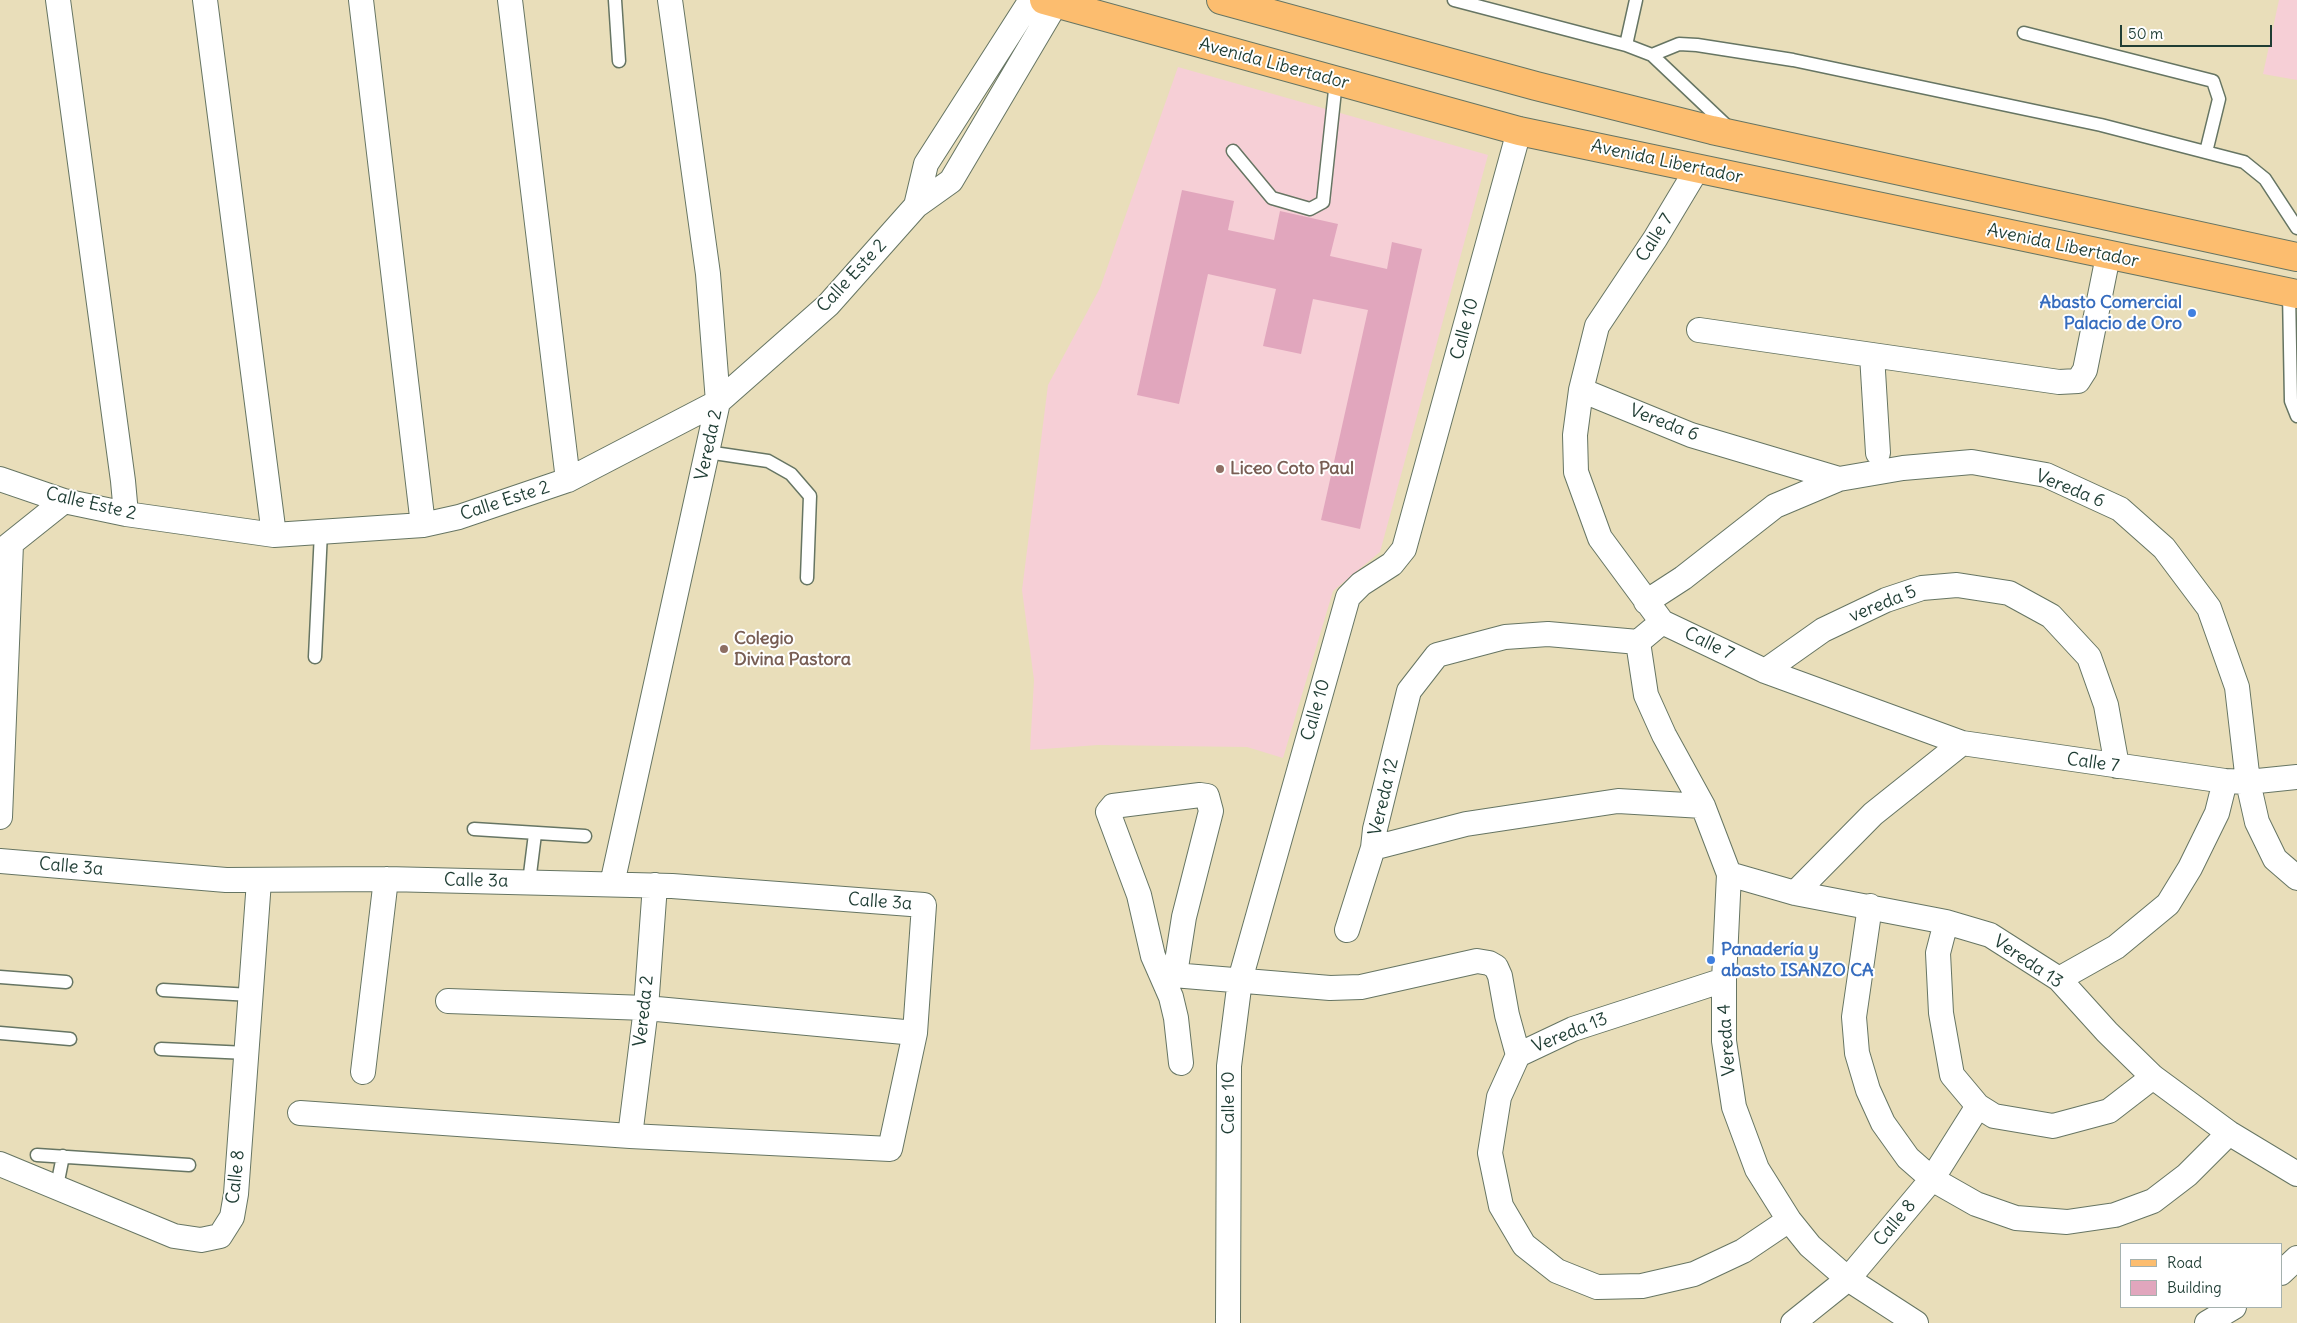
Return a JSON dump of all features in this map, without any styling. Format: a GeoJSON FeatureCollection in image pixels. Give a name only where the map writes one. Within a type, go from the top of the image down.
{"type":"FeatureCollection","features":[{"type":"Feature","properties":{"kind":"main road"},"geometry":{"type":"LineString","coordinates":[[1221,0],[1526,84],[1736,135],[2297,257]]}},
{"type":"Feature","properties":{"kind":"main road","name":"Avenida Libertador"},"geometry":{"type":"LineString","coordinates":[[1047,1],[1519,131],[2108,256],[2293,293]]}},
{"type":"Feature","properties":{"kind":"street"},"geometry":{"type":"LineString","coordinates":[[58,0],[122,471],[126,514]]}},
{"type":"Feature","properties":{"kind":"street"},"geometry":{"type":"LineString","coordinates":[[205,0],[274,535]]}},
{"type":"Feature","properties":{"kind":"street"},"geometry":{"type":"LineString","coordinates":[[361,0],[423,525]]}},
{"type":"Feature","properties":{"kind":"street"},"geometry":{"type":"LineString","coordinates":[[510,0],[568,480]]}},
{"type":"Feature","properties":{"kind":"street","name":"Vereda 2"},"geometry":{"type":"LineString","coordinates":[[612,884],[718,402],[708,274],[670,0]]}},
{"type":"Feature","properties":{"kind":"street","name":"Calle Este 2"},"geometry":{"type":"LineString","coordinates":[[0,479],[64,502],[126,514],[274,535],[423,525],[459,518],[568,480],[718,402],[828,305],[916,206],[951,181],[1047,1]]}},
{"type":"Feature","properties":{"kind":"street","name":"Calle 10"},"geometry":{"type":"LineString","coordinates":[[1228,1323],[1229,1066],[1240,980],[1348,597],[1361,584],[1392,564],[1404,549],[1519,131]]}},
{"type":"Feature","properties":{"kind":"street","name":"Calle 7"},"geometry":{"type":"LineString","coordinates":[[1697,169],[1655,239],[1597,326],[1581,390],[1575,435],[1576,472],[1600,538],[1662,622],[1765,671],[1962,743],[2116,766],[2236,781],[2297,777]]}},
{"type":"Feature","properties":{"kind":"street"},"geometry":{"type":"LineString","coordinates":[[1699,330],[2059,382],[2078,381],[2085,370],[2108,256]]}},
{"type":"Feature","properties":{"kind":"street"},"geometry":{"type":"LineString","coordinates":[[1872,354],[1878,453]]}},
{"type":"Feature","properties":{"kind":"street","name":"Vereda 6"},"geometry":{"type":"LineString","coordinates":[[1581,390],[1691,435],[1839,479],[1903,468],[1972,462],[2046,475],[2120,509],[2164,548],[2209,608],[2237,687],[2236,781],[2275,859],[2297,878]]}},
{"type":"Feature","properties":{"kind":"street"},"geometry":{"type":"LineString","coordinates":[[1646,602],[1683,578],[1775,506],[1839,479]]}},
{"type":"Feature","properties":{"kind":"street"},"geometry":{"type":"LineString","coordinates":[[0,816],[6,548],[64,502]]}},
{"type":"Feature","properties":{"kind":"street","name":"vereda 5"},"geometry":{"type":"LineString","coordinates":[[1765,671],[1823,630],[1886,600],[1922,588],[1957,586],[2009,593],[2051,616],[2089,657],[2106,705],[2116,766]]}},
{"type":"Feature","properties":{"kind":"street"},"geometry":{"type":"LineString","coordinates":[[1638,642],[1662,622]]}},
{"type":"Feature","properties":{"kind":"street","name":"Vereda 12"},"geometry":{"type":"LineString","coordinates":[[1638,642],[1548,634],[1531,635],[1505,637],[1437,655],[1409,691],[1375,829],[1373,848],[1466,824],[1610,802],[1703,806]]}},
{"type":"Feature","properties":{"kind":"street","name":"Vereda 4"},"geometry":{"type":"LineString","coordinates":[[1638,642],[1646,695],[1664,735],[1703,806],[1729,874],[1724,980],[1724,1041],[1734,1107],[1757,1169],[1789,1220],[1810,1246],[1848,1279],[1916,1323]]}},
{"type":"Feature","properties":{"kind":"street"},"geometry":{"type":"LineString","coordinates":[[1795,893],[1873,814],[1962,743]]}},
{"type":"Feature","properties":{"kind":"street"},"geometry":{"type":"LineString","coordinates":[[2059,979],[2116,947],[2168,904],[2190,868],[2217,813],[2236,781]]}},
{"type":"Feature","properties":{"kind":"street"},"geometry":{"type":"LineString","coordinates":[[1181,1064],[1176,1018],[1168,974],[1211,811],[1207,796],[1200,795],[1114,806],[1108,812],[1131,868],[1152,956],[1168,974],[1330,988],[1361,987],[1477,961],[1489,963],[1496,967],[1500,976],[1506,1015],[1518,1055]]}},
{"type":"Feature","properties":{"kind":"street"},"geometry":{"type":"LineString","coordinates":[[1347,930],[1373,848]]}},
{"type":"Feature","properties":{"kind":"street","name":"Calle 3a"},"geometry":{"type":"LineString","coordinates":[[0,861],[226,880],[386,879],[655,885],[924,905],[914,1033],[890,1149],[630,1136],[300,1113]]}},
{"type":"Feature","properties":{"kind":"street","name":"Vereda 13"},"geometry":{"type":"LineString","coordinates":[[1729,874],[1795,893],[1946,922],[1990,935],[2059,979],[2107,1032],[2153,1077],[2229,1132],[2297,1174]]}},
{"type":"Feature","properties":{"kind":"street"},"geometry":{"type":"LineString","coordinates":[[363,1072],[386,879]]}},
{"type":"Feature","properties":{"kind":"street","name":"Calle 8"},"geometry":{"type":"LineString","coordinates":[[0,1164],[174,1236],[201,1240],[220,1236],[232,1217],[236,1194],[259,881]]}},
{"type":"Feature","properties":{"kind":"street","name":"Vereda 2"},"geometry":{"type":"LineString","coordinates":[[630,1136],[646,1008],[655,885]]}},
{"type":"Feature","properties":{"kind":"street"},"geometry":{"type":"LineString","coordinates":[[1870,906],[1854,1017],[1858,1053],[1868,1090],[1884,1123],[1908,1158],[1932,1179],[1976,1204],[2016,1218],[2067,1222],[2115,1216],[2153,1201],[2187,1175],[2229,1132]]}},
{"type":"Feature","properties":{"kind":"street"},"geometry":{"type":"LineString","coordinates":[[1946,922],[1938,954],[1941,1013],[1952,1075],[1978,1106],[1994,1116],[2053,1126],[2109,1111],[2153,1077]]}},
{"type":"Feature","properties":{"kind":"street","name":"Vereda 13"},"geometry":{"type":"LineString","coordinates":[[1724,980],[1573,1029],[1518,1055],[1499,1097],[1490,1153],[1501,1206],[1524,1245],[1557,1271],[1597,1287],[1642,1286],[1694,1274],[1743,1251],[1789,1220]]}},
{"type":"Feature","properties":{"kind":"street"},"geometry":{"type":"LineString","coordinates":[[448,1001],[646,1008],[914,1033]]}},
{"type":"Feature","properties":{"kind":"street","name":"Calle 8"},"geometry":{"type":"LineString","coordinates":[[1793,1323],[1848,1279],[1932,1179],[1978,1106]]}},
{"type":"Feature","properties":{"kind":"street"},"geometry":{"type":"LineString","coordinates":[[2282,1272],[2297,1258]]}},
{"type":"Feature","properties":{"kind":"street"},"geometry":{"type":"LineString","coordinates":[[2207,1323],[2232,1308]]}},
{"type":"Feature","properties":{"kind":"lane"},"geometry":{"type":"LineString","coordinates":[[615,0],[619,61]]}},
{"type":"Feature","properties":{"kind":"lane"},"geometry":{"type":"LineString","coordinates":[[1454,0],[1626,45],[1652,56],[1736,135]]}},
{"type":"Feature","properties":{"kind":"lane"},"geometry":{"type":"LineString","coordinates":[[1626,45],[1636,0]]}},
{"type":"Feature","properties":{"kind":"lane"},"geometry":{"type":"LineString","coordinates":[[2024,33],[2212,82],[2219,99],[2206,152]]}},
{"type":"Feature","properties":{"kind":"lane"},"geometry":{"type":"LineString","coordinates":[[1652,56],[1679,44],[1697,45],[1793,60],[2101,124],[2244,162],[2265,179],[2297,228]]}},
{"type":"Feature","properties":{"kind":"lane"},"geometry":{"type":"LineString","coordinates":[[1233,151],[1272,198],[1310,209],[1322,202],[1336,81]]}},
{"type":"Feature","properties":{"kind":"lane"},"geometry":{"type":"LineString","coordinates":[[2293,293],[2294,354],[2291,401],[2297,416]]}},
{"type":"Feature","properties":{"kind":"lane"},"geometry":{"type":"LineString","coordinates":[[707,452],[768,461],[791,474],[810,496],[807,578]]}},
{"type":"Feature","properties":{"kind":"lane"},"geometry":{"type":"LineString","coordinates":[[315,657],[320,532]]}},
{"type":"Feature","properties":{"kind":"lane"},"geometry":{"type":"LineString","coordinates":[[474,828],[535,834],[585,836]]}},
{"type":"Feature","properties":{"kind":"lane"},"geometry":{"type":"LineString","coordinates":[[529,882],[535,834]]}},
{"type":"Feature","properties":{"kind":"lane"},"geometry":{"type":"LineString","coordinates":[[0,977],[66,982]]}},
{"type":"Feature","properties":{"kind":"lane"},"geometry":{"type":"LineString","coordinates":[[163,990],[251,995]]}},
{"type":"Feature","properties":{"kind":"lane"},"geometry":{"type":"LineString","coordinates":[[0,1033],[70,1039]]}},
{"type":"Feature","properties":{"kind":"lane"},"geometry":{"type":"LineString","coordinates":[[161,1049],[247,1053]]}},
{"type":"Feature","properties":{"kind":"lane"},"geometry":{"type":"LineString","coordinates":[[37,1155],[189,1165]]}},
{"type":"Feature","properties":{"kind":"lane"},"geometry":{"type":"LineString","coordinates":[[57,1186],[63,1156]]}},
{"type":"Feature","properties":{"kind":"shaded area"},"geometry":{"type":"Polygon","coordinates":[[[2279,0],[2297,0],[2297,80],[2263,74],[2279,0]]]}},
{"type":"Feature","properties":{"kind":"shaded area","name":"Liceo Coto Paul"},"geometry":{"type":"Polygon","coordinates":[[[1178,67],[1488,155],[1380,552],[1333,591],[1283,758],[1247,747],[1098,745],[1030,750],[1034,680],[1022,590],[1048,385],[1100,288],[1178,67]]]}},
{"type":"Feature","properties":{"kind":"building","name":"Liceo Coto Paul"},"geometry":{"type":"Polygon","coordinates":[[[1182,190],[1234,201],[1228,230],[1274,240],[1280,211],[1338,224],[1330,256],[1387,269],[1392,242],[1422,249],[1360,529],[1321,520],[1368,310],[1313,299],[1301,354],[1263,346],[1276,289],[1208,274],[1179,404],[1137,395],[1182,190]]]}},
{"type":"Feature","properties":{"kind":"place","name":"Abasto Comercial Palacio de Oro"},"geometry":{"type":"Point","coordinates":[2192,313]}},
{"type":"Feature","properties":{"kind":"place","name":"Liceo Coto Paul"},"geometry":{"type":"Point","coordinates":[1220,469]}},
{"type":"Feature","properties":{"kind":"place","name":"Colegio Divina Pastora"},"geometry":{"type":"Point","coordinates":[724,649]}},
{"type":"Feature","properties":{"kind":"place","name":"Panadería y abasto ISANZO CA"},"geometry":{"type":"Point","coordinates":[1711,960]}}]}
